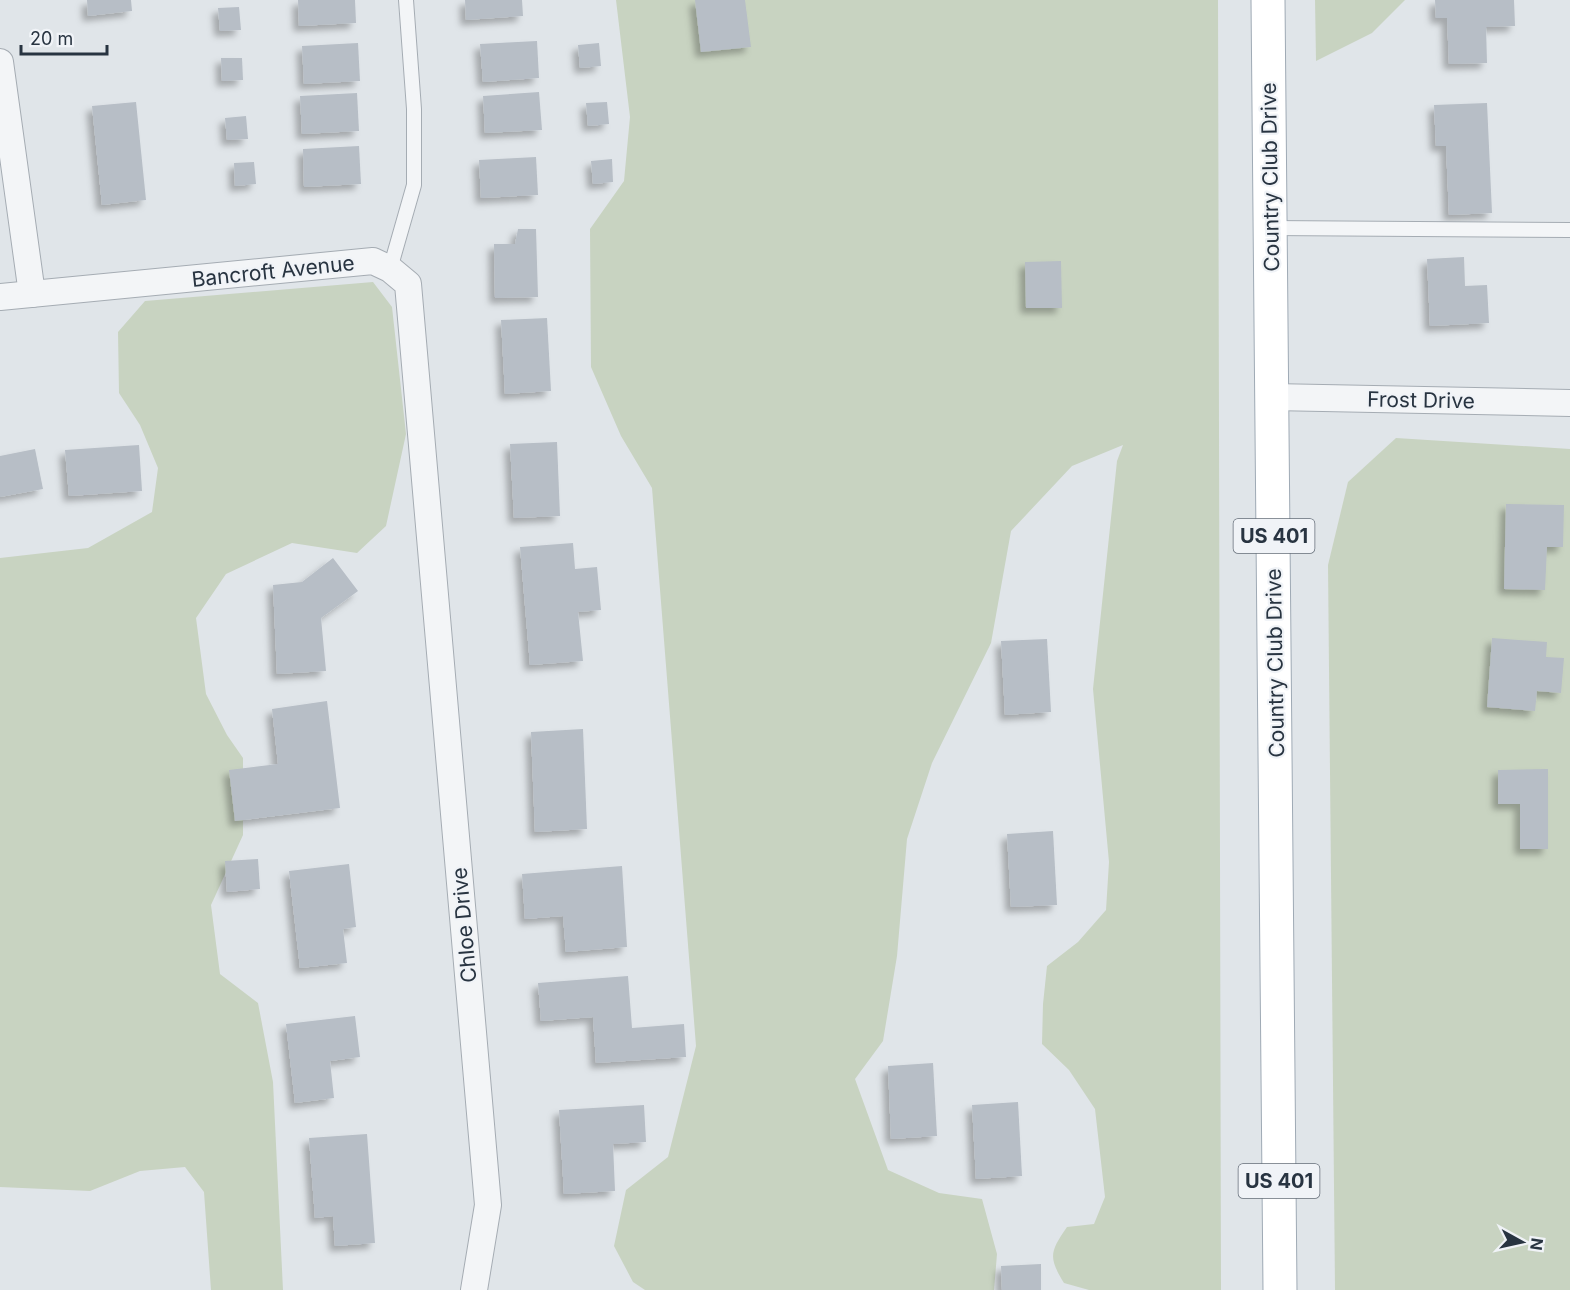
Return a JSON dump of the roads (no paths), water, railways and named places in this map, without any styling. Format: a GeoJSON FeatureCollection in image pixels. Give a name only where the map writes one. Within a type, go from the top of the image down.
{"type":"FeatureCollection","features":[{"type":"Feature","properties":{"kind":"main road","name":"Country Club Drive"},"geometry":{"type":"LineString","coordinates":[[1268,0],[1280,1290]]}},
{"type":"Feature","properties":{"kind":"street"},"geometry":{"type":"LineString","coordinates":[[0,62],[33,294]]}},
{"type":"Feature","properties":{"kind":"street","name":"Bancroft Avenue"},"geometry":{"type":"LineString","coordinates":[[0,297],[373,261],[390,269]]}},
{"type":"Feature","properties":{"kind":"street","name":"Chloe Drive"},"geometry":{"type":"LineString","coordinates":[[390,269],[408,284],[488,1205],[474,1290]]}},
{"type":"Feature","properties":{"kind":"street","name":"Frost Drive"},"geometry":{"type":"LineString","coordinates":[[1272,397],[1570,403]]}},
{"type":"Feature","properties":{"kind":"lane"},"geometry":{"type":"LineString","coordinates":[[390,269],[414,185],[414,109],[406,0]]}},
{"type":"Feature","properties":{"kind":"lane"},"geometry":{"type":"LineString","coordinates":[[1270,228],[1570,230]]}}]}
